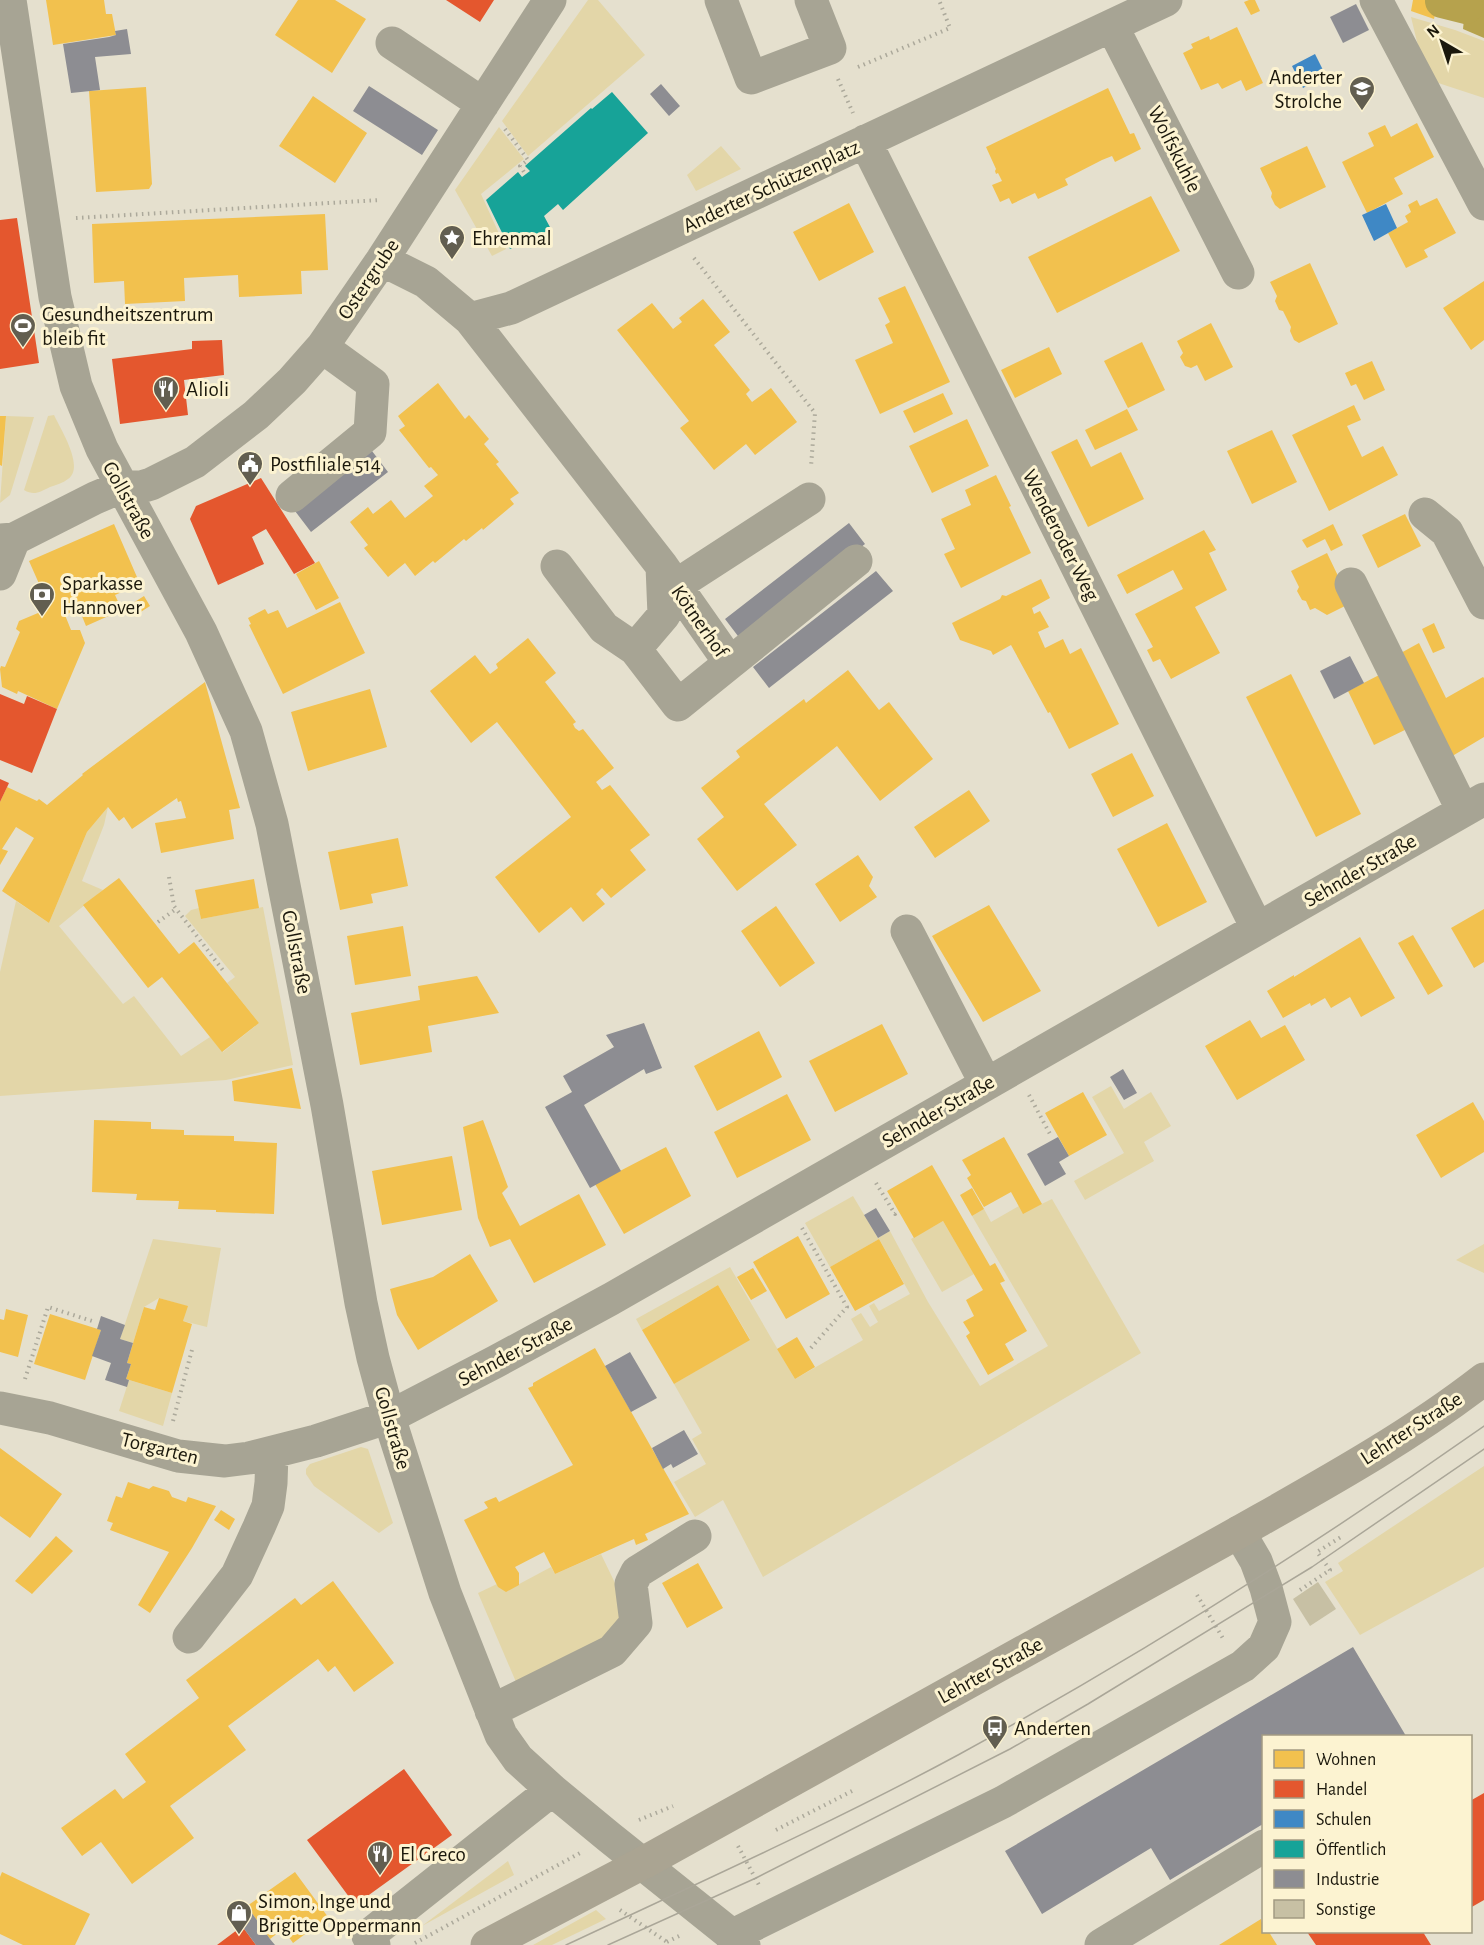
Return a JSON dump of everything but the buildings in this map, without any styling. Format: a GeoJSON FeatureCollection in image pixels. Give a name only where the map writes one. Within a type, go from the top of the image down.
{"type":"FeatureCollection","features":[{"type":"Feature","properties":{"kind":"main road","name":"Lehrter Straße"},"geometry":{"type":"LineString","coordinates":[[487,1945],[643,1863],[1239,1532],[1329,1480],[1457,1400],[1484,1379]]}},
{"type":"Feature","properties":{"kind":"street","name":"Gollstraße"},"geometry":{"type":"LineString","coordinates":[[10,0],[55,297],[76,386],[93,431],[121,487],[201,632],[246,731],[272,824],[327,1105],[361,1303],[389,1417],[445,1593],[501,1735],[518,1759],[552,1790],[740,1943]]}},
{"type":"Feature","properties":{"kind":"street","name":"Ostergrube"},"geometry":{"type":"LineString","coordinates":[[7,540],[121,487],[141,487],[195,462],[256,415],[292,381],[322,347],[382,260],[550,0]]}},
{"type":"Feature","properties":{"kind":"street"},"geometry":{"type":"LineString","coordinates":[[720,0],[752,78],[830,48],[811,0]]}},
{"type":"Feature","properties":{"kind":"street","name":"Anderter Schützenplatz"},"geometry":{"type":"LineString","coordinates":[[470,320],[510,308],[1166,0]]}},
{"type":"Feature","properties":{"kind":"street"},"geometry":{"type":"LineString","coordinates":[[1376,0],[1484,204]]}},
{"type":"Feature","properties":{"kind":"street","name":"Wolfskuhle"},"geometry":{"type":"LineString","coordinates":[[1112,26],[1238,273]]}},
{"type":"Feature","properties":{"kind":"street"},"geometry":{"type":"LineString","coordinates":[[392,44],[483,104]]}},
{"type":"Feature","properties":{"kind":"street","name":"Wenderoder Weg"},"geometry":{"type":"LineString","coordinates":[[865,141],[1257,928]]}},
{"type":"Feature","properties":{"kind":"street"},"geometry":{"type":"LineString","coordinates":[[382,260],[426,282],[470,320]]}},
{"type":"Feature","properties":{"kind":"street","name":"Kötnerhof"},"geometry":{"type":"LineString","coordinates":[[470,320],[669,576],[730,663],[678,705],[635,649],[664,615],[669,576]]}},
{"type":"Feature","properties":{"kind":"street"},"geometry":{"type":"LineString","coordinates":[[292,496],[370,432],[373,384],[322,347]]}},
{"type":"Feature","properties":{"kind":"street"},"geometry":{"type":"LineString","coordinates":[[669,576],[809,499]]}},
{"type":"Feature","properties":{"kind":"street"},"geometry":{"type":"LineString","coordinates":[[1425,514],[1447,532],[1484,603]]}},
{"type":"Feature","properties":{"kind":"street"},"geometry":{"type":"LineString","coordinates":[[0,574],[7,540]]}},
{"type":"Feature","properties":{"kind":"street"},"geometry":{"type":"LineString","coordinates":[[730,663],[856,561]]}},
{"type":"Feature","properties":{"kind":"street"},"geometry":{"type":"LineString","coordinates":[[557,566],[604,628],[635,649]]}},
{"type":"Feature","properties":{"kind":"street"},"geometry":{"type":"LineString","coordinates":[[1351,584],[1474,805]]}},
{"type":"Feature","properties":{"kind":"street","name":"Sehnder Straße"},"geometry":{"type":"LineString","coordinates":[[389,1417],[601,1304],[1474,805]]}},
{"type":"Feature","properties":{"kind":"street"},"geometry":{"type":"LineString","coordinates":[[907,931],[1000,1076]]}},
{"type":"Feature","properties":{"kind":"street","name":"Torgarten"},"geometry":{"type":"LineString","coordinates":[[11,1398],[50,1418],[178,1456],[225,1461],[272,1453],[389,1417]]}},
{"type":"Feature","properties":{"kind":"street"},"geometry":{"type":"LineString","coordinates":[[189,1637],[237,1575],[259,1527],[268,1506],[272,1453]]}},
{"type":"Feature","properties":{"kind":"street"},"geometry":{"type":"LineString","coordinates":[[740,1943],[1003,1802],[1243,1666],[1264,1647],[1275,1622],[1256,1561],[1239,1532]]}},
{"type":"Feature","properties":{"kind":"street"},"geometry":{"type":"LineString","coordinates":[[491,1711],[612,1651],[636,1623],[631,1584],[637,1572],[695,1536]]}},
{"type":"Feature","properties":{"kind":"street"},"geometry":{"type":"LineString","coordinates":[[374,1945],[368,1936],[552,1790]]}},
{"type":"Feature","properties":{"kind":"street"},"geometry":{"type":"LineString","coordinates":[[1101,1945],[1262,1847]]}},
{"type":"Feature","properties":{"kind":"path"},"geometry":{"type":"LineString","coordinates":[[858,68],[950,28],[939,0]]}},
{"type":"Feature","properties":{"kind":"path"},"geometry":{"type":"LineString","coordinates":[[837,76],[865,141]]}},
{"type":"Feature","properties":{"kind":"path"},"geometry":{"type":"LineString","coordinates":[[483,104],[528,159],[520,166],[526,175]]}},
{"type":"Feature","properties":{"kind":"path"},"geometry":{"type":"LineString","coordinates":[[42,220],[422,198]]}},
{"type":"Feature","properties":{"kind":"path"},"geometry":{"type":"LineString","coordinates":[[673,232],[815,413],[809,499]]}},
{"type":"Feature","properties":{"kind":"path"},"geometry":{"type":"LineString","coordinates":[[169,876],[176,909],[225,974]]}},
{"type":"Feature","properties":{"kind":"path"},"geometry":{"type":"LineString","coordinates":[[158,922],[176,909]]}},
{"type":"Feature","properties":{"kind":"path"},"geometry":{"type":"LineString","coordinates":[[1000,1076],[1050,1134]]}},
{"type":"Feature","properties":{"kind":"path"},"geometry":{"type":"LineString","coordinates":[[785,1198],[847,1308],[810,1349]]}},
{"type":"Feature","properties":{"kind":"path"},"geometry":{"type":"LineString","coordinates":[[11,1398],[48,1307],[92,1321]]}},
{"type":"Feature","properties":{"kind":"path"},"geometry":{"type":"LineString","coordinates":[[171,1429],[194,1346]]}},
{"type":"Feature","properties":{"kind":"path"},"geometry":{"type":"LineString","coordinates":[[1271,1608],[1330,1570],[1317,1552],[1341,1537]]}},
{"type":"Feature","properties":{"kind":"path"},"geometry":{"type":"LineString","coordinates":[[1197,1595],[1225,1642]]}},
{"type":"Feature","properties":{"kind":"path"},"geometry":{"type":"LineString","coordinates":[[771,1833],[852,1791]]}},
{"type":"Feature","properties":{"kind":"path"},"geometry":{"type":"LineString","coordinates":[[412,1945],[609,1837]]}},
{"type":"Feature","properties":{"kind":"path"},"geometry":{"type":"LineString","coordinates":[[741,1848],[764,1893]]}},
{"type":"Feature","properties":{"kind":"shaded area"},"geometry":{"type":"Polygon","coordinates":[[[588,0],[598,0],[645,55],[528,156],[502,121],[588,0]]]}},
{"type":"Feature","properties":{"kind":"shaded area"},"geometry":{"type":"Polygon","coordinates":[[[1466,0],[1484,0],[1484,38],[1463,29],[1466,0]]]}},
{"type":"Feature","properties":{"kind":"shaded area"},"geometry":{"type":"Polygon","coordinates":[[[1411,17],[1484,41],[1484,98],[1426,79],[1411,17]]]}},
{"type":"Feature","properties":{"kind":"shaded area"},"geometry":{"type":"Polygon","coordinates":[[[499,127],[524,159],[481,194],[506,249],[492,256],[455,190],[499,127]]]}},
{"type":"Feature","properties":{"kind":"shaded area"},"geometry":{"type":"Polygon","coordinates":[[[721,146],[741,169],[696,191],[687,175],[721,146]]]}},
{"type":"Feature","properties":{"kind":"shaded area"},"geometry":{"type":"Polygon","coordinates":[[[54,415],[73,457],[73,473],[64,482],[40,492],[28,492],[24,490],[48,416],[54,415]]]}},
{"type":"Feature","properties":{"kind":"shaded area"},"geometry":{"type":"Polygon","coordinates":[[[6,416],[34,417],[10,495],[0,503],[6,416]]]}},
{"type":"Feature","properties":{"kind":"shaded area"},"geometry":{"type":"Polygon","coordinates":[[[108,807],[104,825],[82,881],[103,890],[59,926],[123,1004],[134,996],[181,1056],[210,1037],[223,1052],[259,1023],[227,983],[235,977],[185,916],[191,910],[199,908],[201,919],[263,907],[293,1065],[226,1080],[0,1096],[0,972],[16,901],[49,923],[87,832],[108,807]]]}},
{"type":"Feature","properties":{"kind":"shaded area"},"geometry":{"type":"Polygon","coordinates":[[[1111,1086],[1124,1109],[1151,1092],[1171,1126],[1144,1142],[1154,1161],[1085,1200],[1074,1181],[1124,1153],[1092,1097],[1111,1086]]]}},
{"type":"Feature","properties":{"kind":"shaded area"},"geometry":{"type":"Polygon","coordinates":[[[853,1196],[878,1238],[890,1231],[928,1302],[980,1386],[1048,1346],[972,1216],[984,1209],[991,1222],[1019,1206],[1023,1213],[1052,1199],[1141,1353],[763,1577],[723,1500],[695,1517],[674,1482],[706,1464],[692,1439],[702,1433],[674,1384],[750,1339],[718,1285],[642,1330],[636,1319],[730,1267],[795,1379],[863,1340],[851,1319],[861,1313],[870,1327],[878,1322],[869,1306],[874,1303],[879,1311],[910,1294],[879,1239],[830,1267],[805,1223],[853,1196]]]}},
{"type":"Feature","properties":{"kind":"shaded area"},"geometry":{"type":"Polygon","coordinates":[[[943,1221],[974,1274],[942,1292],[911,1239],[943,1221]]]}},
{"type":"Feature","properties":{"kind":"shaded area"},"geometry":{"type":"Polygon","coordinates":[[[153,1239],[221,1248],[207,1327],[183,1321],[186,1306],[159,1298],[144,1307],[133,1343],[120,1339],[153,1239]]]}},
{"type":"Feature","properties":{"kind":"shaded area"},"geometry":{"type":"Polygon","coordinates":[[[1484,1244],[1484,1273],[1456,1260],[1484,1244]]]}},
{"type":"Feature","properties":{"kind":"shaded area"},"geometry":{"type":"Polygon","coordinates":[[[129,1380],[172,1393],[163,1426],[119,1411],[129,1380]]]}},
{"type":"Feature","properties":{"kind":"shaded area"},"geometry":{"type":"Polygon","coordinates":[[[361,1447],[368,1449],[393,1523],[379,1533],[314,1486],[306,1474],[306,1469],[310,1464],[361,1447]]]}},
{"type":"Feature","properties":{"kind":"shaded area"},"geometry":{"type":"Polygon","coordinates":[[[1484,1466],[1484,1567],[1360,1635],[1325,1582],[1343,1571],[1338,1563],[1484,1466]]]}},
{"type":"Feature","properties":{"kind":"shaded area"},"geometry":{"type":"Polygon","coordinates":[[[601,1554],[628,1610],[611,1636],[519,1689],[478,1593],[497,1584],[506,1591],[551,1567],[555,1574],[601,1554]]]}},
{"type":"Feature","properties":{"kind":"shaded area"},"geometry":{"type":"Polygon","coordinates":[[[508,1861],[514,1875],[422,1926],[508,1861]]]}},
{"type":"Feature","properties":{"kind":"shaded area"},"geometry":{"type":"Polygon","coordinates":[[[596,1910],[606,1919],[552,1945],[533,1945],[596,1910]]]}},
{"type":"Feature","properties":{"kind":"waterway"},"geometry":{"type":"LineString","coordinates":[[1442,1],[1466,7]]}},
{"type":"Feature","properties":{"kind":"tram line"},"geometry":{"type":"LineString","coordinates":[[566,1945],[861,1805],[1026,1717],[1225,1598],[1356,1514],[1484,1426]]}},
{"type":"Feature","properties":{"kind":"tram line"},"geometry":{"type":"LineString","coordinates":[[608,1945],[756,1878],[1010,1749],[1312,1567],[1484,1449]]}},
{"type":"Feature","properties":{"kind":"place","name":"Anderter Strolche"},"geometry":{"type":"Point","coordinates":[1362,112]}},
{"type":"Feature","properties":{"kind":"place","name":"Ehrenmal"},"geometry":{"type":"Point","coordinates":[452,261]}},
{"type":"Feature","properties":{"kind":"place","name":"Gesundheitszentrum bleib fit"},"geometry":{"type":"Point","coordinates":[23,349]}},
{"type":"Feature","properties":{"kind":"place","name":"Alioli"},"geometry":{"type":"Point","coordinates":[166,412]}},
{"type":"Feature","properties":{"kind":"place","name":"Postfiliale 514"},"geometry":{"type":"Point","coordinates":[250,487]}},
{"type":"Feature","properties":{"kind":"place","name":"Sparkasse Hannover"},"geometry":{"type":"Point","coordinates":[42,618]}},
{"type":"Feature","properties":{"kind":"place","name":"Anderten"},"geometry":{"type":"Point","coordinates":[995,1751]}},
{"type":"Feature","properties":{"kind":"place","name":"El Greco"},"geometry":{"type":"Point","coordinates":[380,1877]}},
{"type":"Feature","properties":{"kind":"place","name":"Simon, Inge und Brigitte Oppermann"},"geometry":{"type":"Point","coordinates":[239,1936]}}]}
